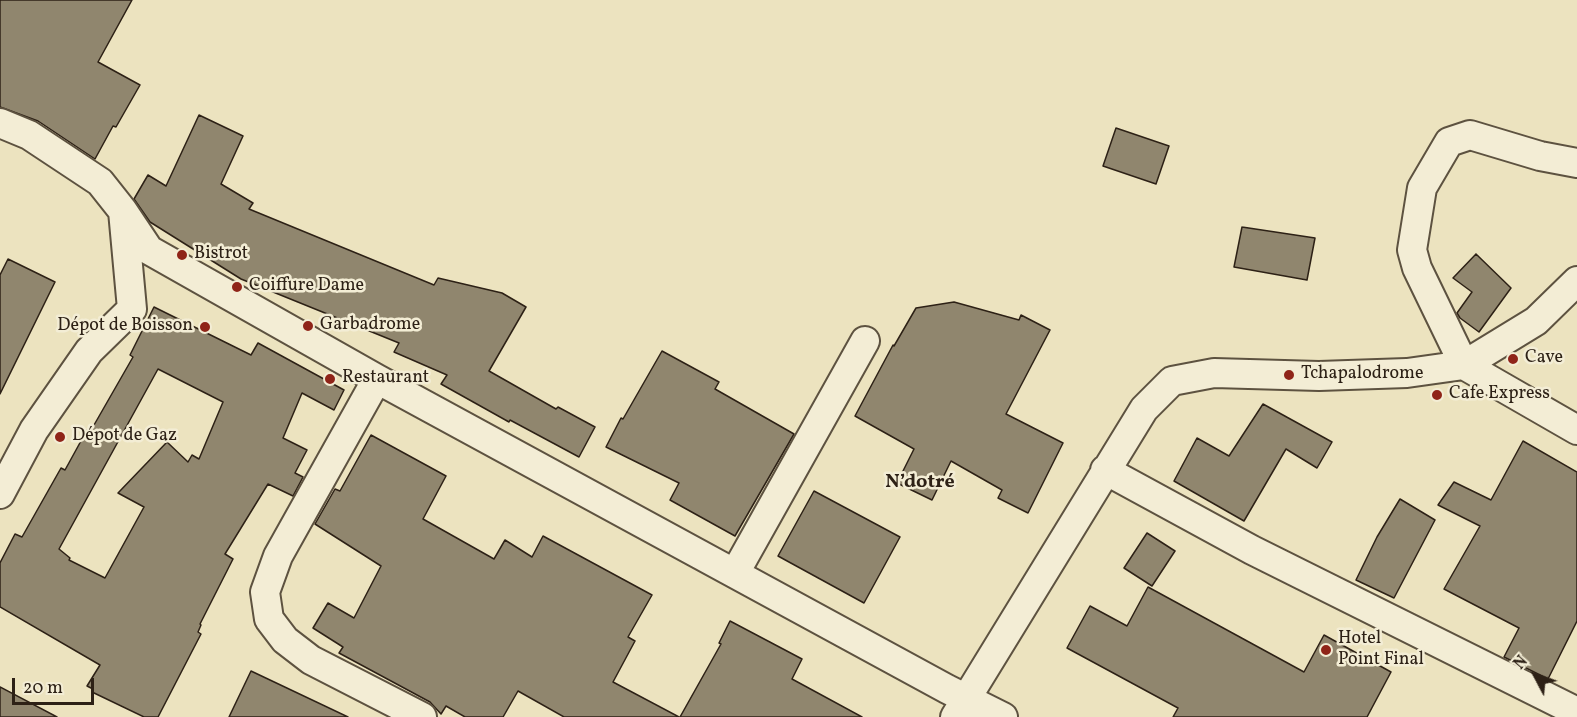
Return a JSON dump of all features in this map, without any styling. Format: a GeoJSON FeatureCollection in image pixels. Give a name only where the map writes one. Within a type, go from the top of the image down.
{"type":"FeatureCollection","features":[{"type":"Feature","properties":{"kind":"street"},"geometry":{"type":"LineString","coordinates":[[0,123],[29,135],[100,182],[149,250],[377,379],[735,573],[960,708],[1003,717]]}},
{"type":"Feature","properties":{"kind":"street"},"geometry":{"type":"LineString","coordinates":[[1577,163],[1540,156],[1470,135],[1449,142],[1422,188],[1412,250],[1417,268],[1464,365],[1577,430]]}},
{"type":"Feature","properties":{"kind":"street"},"geometry":{"type":"LineString","coordinates":[[0,494],[34,430],[89,351],[132,309],[123,211]]}},
{"type":"Feature","properties":{"kind":"street"},"geometry":{"type":"LineString","coordinates":[[960,708],[1144,409],[1172,381],[1214,373],[1319,376],[1407,373],[1464,365],[1536,321],[1577,281]]}},
{"type":"Feature","properties":{"kind":"street"},"geometry":{"type":"LineString","coordinates":[[735,573],[864,341]]}},
{"type":"Feature","properties":{"kind":"street"},"geometry":{"type":"LineString","coordinates":[[377,379],[278,556],[265,592],[269,619],[285,640],[311,660],[422,717]]}},
{"type":"Feature","properties":{"kind":"street"},"geometry":{"type":"LineString","coordinates":[[1105,470],[1252,550],[1577,711]]}},
{"type":"Feature","properties":{"kind":"building"},"geometry":{"type":"Polygon","coordinates":[[[0,0],[132,0],[98,62],[140,85],[95,159],[38,121],[0,107],[0,0]]]}},
{"type":"Feature","properties":{"kind":"building"},"geometry":{"type":"Polygon","coordinates":[[[199,115],[243,136],[221,184],[253,203],[249,209],[434,285],[438,278],[502,293],[526,307],[489,371],[556,409],[558,407],[595,427],[579,457],[441,384],[447,375],[394,352],[399,343],[241,279],[150,222],[134,199],[148,175],[166,186],[199,115]]]}},
{"type":"Feature","properties":{"kind":"building"},"geometry":{"type":"Polygon","coordinates":[[[1116,128],[1169,146],[1156,184],[1103,166],[1116,128]]]}},
{"type":"Feature","properties":{"kind":"building"},"geometry":{"type":"Polygon","coordinates":[[[1242,227],[1315,238],[1307,280],[1234,267],[1242,227]]]}},
{"type":"Feature","properties":{"kind":"building"},"geometry":{"type":"Polygon","coordinates":[[[1476,254],[1511,288],[1479,332],[1460,318],[1457,313],[1472,292],[1453,278],[1476,254]]]}},
{"type":"Feature","properties":{"kind":"building"},"geometry":{"type":"Polygon","coordinates":[[[8,259],[55,282],[0,394],[0,275],[8,259]]]}},
{"type":"Feature","properties":{"kind":"building"},"geometry":{"type":"Polygon","coordinates":[[[954,302],[1019,320],[1021,315],[1050,330],[1006,414],[1063,443],[1028,513],[998,498],[1002,490],[951,461],[932,500],[897,483],[914,449],[855,416],[893,345],[916,308],[954,302]]]}},
{"type":"Feature","properties":{"kind":"building"},"geometry":{"type":"Polygon","coordinates":[[[154,307],[251,355],[258,343],[344,390],[334,410],[302,393],[283,438],[307,450],[295,473],[303,477],[293,496],[268,484],[225,554],[233,559],[200,624],[198,632],[201,634],[158,717],[144,717],[92,692],[93,689],[87,686],[100,665],[0,607],[0,563],[15,534],[22,537],[61,468],[65,470],[87,430],[90,432],[133,357],[130,355],[154,307]],[[158,369],[59,549],[70,558],[69,560],[105,578],[144,507],[118,493],[167,442],[188,462],[192,455],[199,459],[223,402],[158,369]]]}},
{"type":"Feature","properties":{"kind":"building"},"geometry":{"type":"Polygon","coordinates":[[[662,351],[719,382],[715,389],[794,434],[735,536],[670,500],[679,483],[606,447],[662,351]]]}},
{"type":"Feature","properties":{"kind":"building"},"geometry":{"type":"Polygon","coordinates":[[[1263,404],[1332,442],[1317,468],[1286,449],[1244,521],[1174,481],[1197,438],[1229,456],[1263,404]]]}},
{"type":"Feature","properties":{"kind":"building"},"geometry":{"type":"Polygon","coordinates":[[[371,435],[446,476],[423,519],[494,559],[505,540],[532,557],[543,536],[652,595],[628,637],[635,641],[613,682],[679,717],[564,717],[518,691],[503,717],[465,717],[446,706],[441,714],[430,702],[339,653],[343,647],[313,628],[328,603],[354,618],[381,566],[315,524],[335,489],[340,491],[371,435]]]}},
{"type":"Feature","properties":{"kind":"building"},"geometry":{"type":"Polygon","coordinates":[[[1523,441],[1577,472],[1577,621],[1548,679],[1504,657],[1519,628],[1444,589],[1480,526],[1438,505],[1454,482],[1491,500],[1523,441]]]}},
{"type":"Feature","properties":{"kind":"building"},"geometry":{"type":"Polygon","coordinates":[[[814,491],[900,537],[864,603],[778,556],[814,491]]]}},
{"type":"Feature","properties":{"kind":"building"},"geometry":{"type":"Polygon","coordinates":[[[1400,499],[1435,520],[1394,598],[1356,580],[1377,537],[1400,499]]]}},
{"type":"Feature","properties":{"kind":"building"},"geometry":{"type":"Polygon","coordinates":[[[1147,533],[1175,551],[1152,586],[1124,568],[1147,533]]]}},
{"type":"Feature","properties":{"kind":"building"},"geometry":{"type":"Polygon","coordinates":[[[1148,587],[1304,672],[1324,635],[1391,672],[1367,717],[1173,717],[1178,708],[1067,648],[1090,606],[1127,626],[1148,587]]]}},
{"type":"Feature","properties":{"kind":"building"},"geometry":{"type":"Polygon","coordinates":[[[730,621],[802,659],[792,679],[862,717],[680,717],[721,644],[719,643],[730,621]]]}},
{"type":"Feature","properties":{"kind":"building"},"geometry":{"type":"Polygon","coordinates":[[[251,671],[348,717],[229,717],[251,671]]]}},
{"type":"Feature","properties":{"kind":"building"},"geometry":{"type":"Polygon","coordinates":[[[0,687],[57,717],[0,717],[0,687]]]}},
{"type":"Feature","properties":{"kind":"place","name":"Bistrot"},"geometry":{"type":"Point","coordinates":[182,255]}},
{"type":"Feature","properties":{"kind":"place","name":"Coiffure Dame"},"geometry":{"type":"Point","coordinates":[237,287]}},
{"type":"Feature","properties":{"kind":"place","name":"Garbadrome"},"geometry":{"type":"Point","coordinates":[308,326]}},
{"type":"Feature","properties":{"kind":"place","name":"Dépot de Boisson"},"geometry":{"type":"Point","coordinates":[205,327]}},
{"type":"Feature","properties":{"kind":"place","name":"Cave"},"geometry":{"type":"Point","coordinates":[1513,359]}},
{"type":"Feature","properties":{"kind":"place","name":"Tchapalodrome"},"geometry":{"type":"Point","coordinates":[1289,375]}},
{"type":"Feature","properties":{"kind":"place","name":"Restaurant"},"geometry":{"type":"Point","coordinates":[330,379]}},
{"type":"Feature","properties":{"kind":"place","name":"Cafe Express"},"geometry":{"type":"Point","coordinates":[1437,395]}},
{"type":"Feature","properties":{"kind":"place","name":"Dépot de Gaz"},"geometry":{"type":"Point","coordinates":[60,437]}},
{"type":"Feature","properties":{"kind":"place","name":"Hotel Point Final"},"geometry":{"type":"Point","coordinates":[1326,650]}},
{"type":"Feature","properties":{"kind":"district","name":"N’dotré"},"geometry":{"type":"Point","coordinates":[920,483]}}]}
